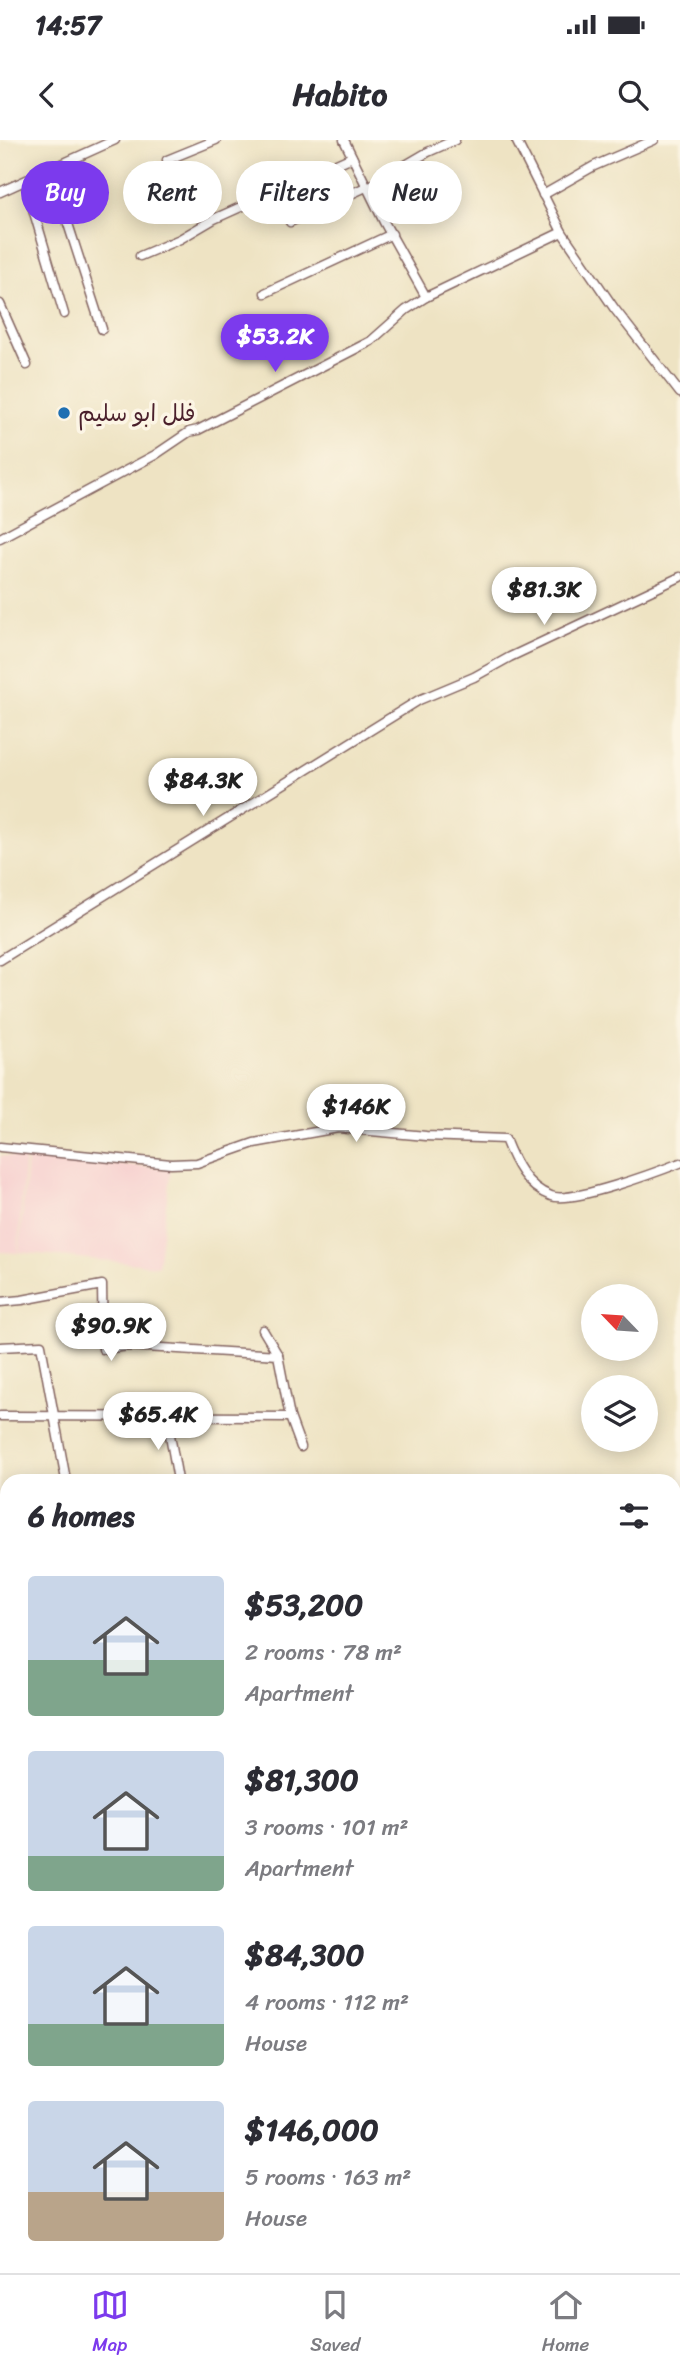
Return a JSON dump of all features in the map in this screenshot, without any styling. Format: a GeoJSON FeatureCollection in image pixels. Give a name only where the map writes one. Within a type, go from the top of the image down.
{"type":"FeatureCollection","features":[{"type":"Feature","properties":{"kind":"street"},"geometry":{"type":"LineString","coordinates":[[72,161],[115,140]]}},
{"type":"Feature","properties":{"kind":"street"},"geometry":{"type":"LineString","coordinates":[[167,160],[216,140]]}},
{"type":"Feature","properties":{"kind":"street"},"geometry":{"type":"LineString","coordinates":[[344,140],[368,187],[354,193]]}},
{"type":"Feature","properties":{"kind":"street"},"geometry":{"type":"LineString","coordinates":[[413,161],[455,140]]}},
{"type":"Feature","properties":{"kind":"street"},"geometry":{"type":"LineString","coordinates":[[516,140],[562,232],[654,363],[680,393]]}},
{"type":"Feature","properties":{"kind":"street"},"geometry":{"type":"LineString","coordinates":[[543,195],[594,166],[654,140]]}},
{"type":"Feature","properties":{"kind":"street"},"geometry":{"type":"LineString","coordinates":[[140,256],[352,156]]}},
{"type":"Feature","properties":{"kind":"street"},"geometry":{"type":"LineString","coordinates":[[0,192],[21,184]]}},
{"type":"Feature","properties":{"kind":"street"},"geometry":{"type":"LineString","coordinates":[[37,224],[64,314]]}},
{"type":"Feature","properties":{"kind":"street"},"geometry":{"type":"LineString","coordinates":[[68,224],[102,329]]}},
{"type":"Feature","properties":{"kind":"street"},"geometry":{"type":"LineString","coordinates":[[387,224],[426,298]]}},
{"type":"Feature","properties":{"kind":"street"},"geometry":{"type":"LineString","coordinates":[[0,538],[155,456],[189,432],[198,430],[372,341],[406,310],[426,298],[562,232]]}},
{"type":"Feature","properties":{"kind":"street"},"geometry":{"type":"LineString","coordinates":[[265,293],[392,234]]}},
{"type":"Feature","properties":{"kind":"street"},"geometry":{"type":"LineString","coordinates":[[0,304],[27,365]]}},
{"type":"Feature","properties":{"kind":"street"},"geometry":{"type":"LineString","coordinates":[[0,960],[419,700],[474,677],[510,657],[680,577]]}},
{"type":"Feature","properties":{"kind":"street"},"geometry":{"type":"LineString","coordinates":[[0,1147],[171,1164],[197,1163],[254,1143],[338,1128],[426,1136],[505,1139],[513,1160],[529,1183],[553,1197],[633,1181],[680,1163]]}},
{"type":"Feature","properties":{"kind":"street"},"geometry":{"type":"LineString","coordinates":[[0,1301],[22,1300],[102,1284],[103,1349],[129,1346],[278,1355]]}},
{"type":"Feature","properties":{"kind":"street"},"geometry":{"type":"LineString","coordinates":[[263,1330],[278,1355],[290,1417],[301,1447]]}},
{"type":"Feature","properties":{"kind":"street"},"geometry":{"type":"LineString","coordinates":[[0,1347],[41,1345],[65,1474]]}},
{"type":"Feature","properties":{"kind":"street"},"geometry":{"type":"LineString","coordinates":[[0,1416],[290,1417]]}},
{"type":"Feature","properties":{"kind":"street"},"geometry":{"type":"LineString","coordinates":[[167,1418],[177,1474]]}},
{"type":"Feature","properties":{"kind":"shaded area"},"geometry":{"type":"Polygon","coordinates":[[[0,1156],[25,1157],[18,1253],[0,1252],[0,1156]]]}},
{"type":"Feature","properties":{"kind":"shaded area"},"geometry":{"type":"Polygon","coordinates":[[[27,1158],[171,1168],[158,1266],[19,1252],[27,1158]]]}},
{"type":"Feature","properties":{"kind":"place","name":"فلل ابو سليم"},"geometry":{"type":"Point","coordinates":[64,413]}}]}
